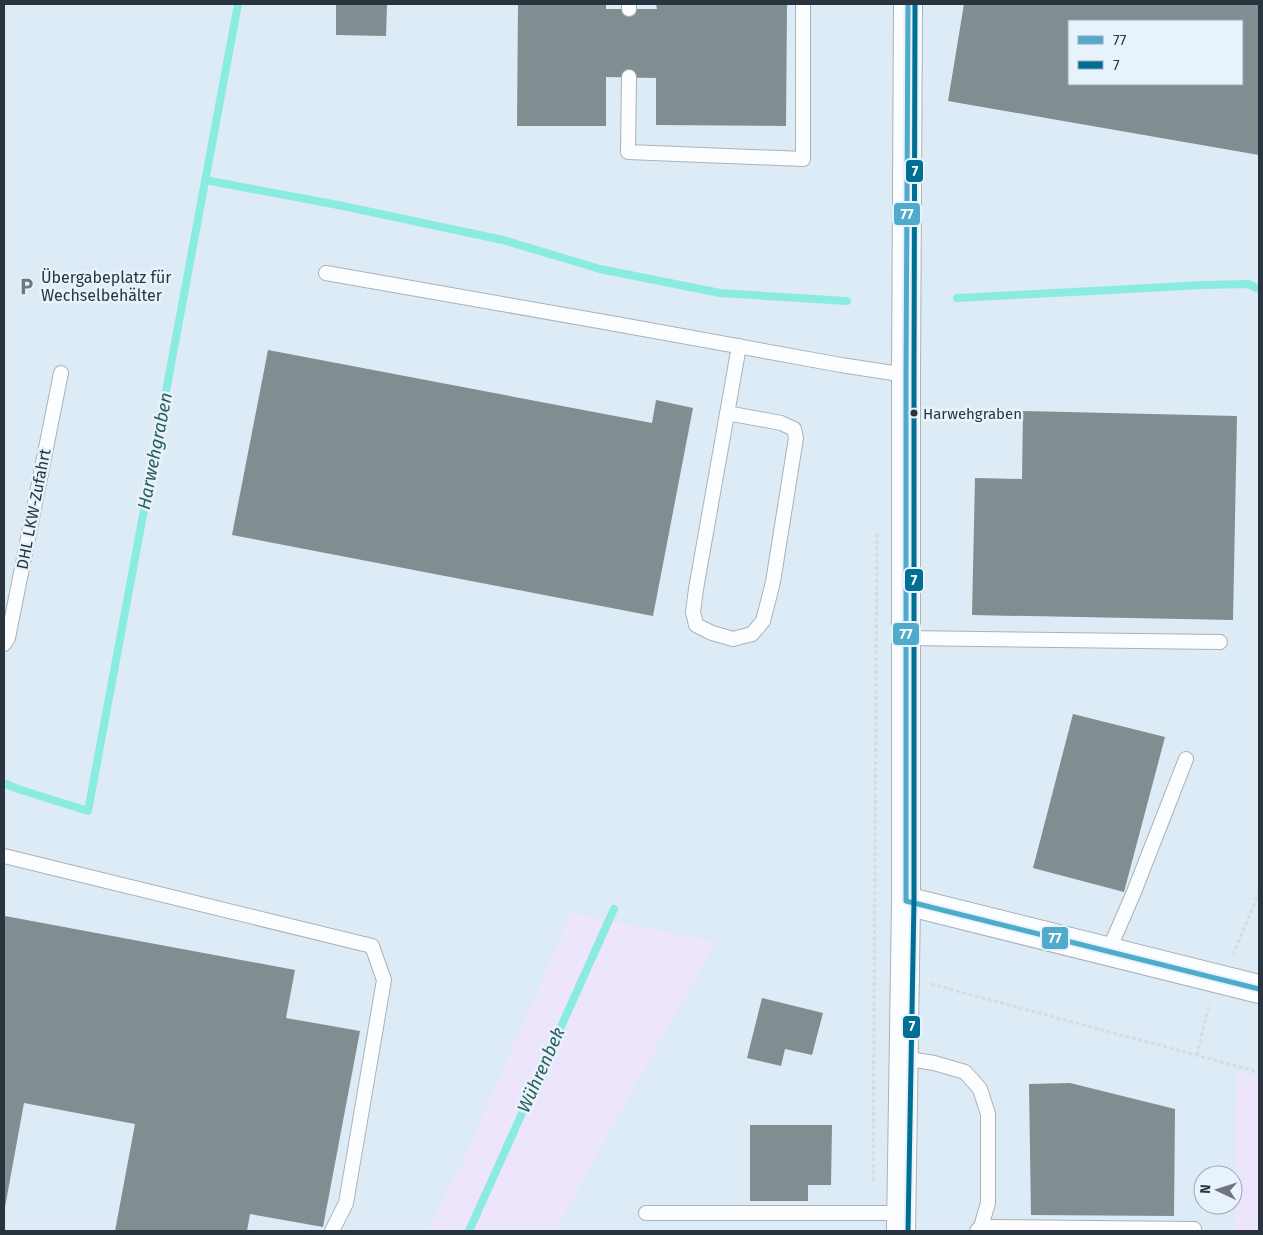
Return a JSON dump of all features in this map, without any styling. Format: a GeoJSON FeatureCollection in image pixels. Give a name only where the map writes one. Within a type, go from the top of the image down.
{"type":"FeatureCollection","features":[{"type":"Feature","properties":{"kind":"street"},"geometry":{"type":"LineString","coordinates":[[901,1222],[906,901],[908,4]]}},
{"type":"Feature","properties":{"kind":"street"},"geometry":{"type":"LineString","coordinates":[[906,901],[1259,989]]}},
{"type":"Feature","properties":{"kind":"lane"},"geometry":{"type":"LineString","coordinates":[[629,78],[628,152],[802,159],[803,4]]}},
{"type":"Feature","properties":{"kind":"lane"},"geometry":{"type":"LineString","coordinates":[[326,273],[906,375]]}},
{"type":"Feature","properties":{"kind":"lane"},"geometry":{"type":"LineString","coordinates":[[727,413],[781,423],[794,429],[796,438],[773,582],[763,621],[752,634],[733,639],[712,633],[696,625],[694,612],[696,590],[727,413],[739,346]]}},
{"type":"Feature","properties":{"kind":"lane","name":"DHL LKW-Zufahrt"},"geometry":{"type":"LineString","coordinates":[[4,644],[8,638],[60,373]]}},
{"type":"Feature","properties":{"kind":"lane"},"geometry":{"type":"LineString","coordinates":[[906,638],[1220,642]]}},
{"type":"Feature","properties":{"kind":"lane"},"geometry":{"type":"LineString","coordinates":[[1108,952],[1134,892],[1186,759]]}},
{"type":"Feature","properties":{"kind":"lane"},"geometry":{"type":"LineString","coordinates":[[4,856],[372,946],[384,980],[346,1203],[332,1231]]}},
{"type":"Feature","properties":{"kind":"lane"},"geometry":{"type":"LineString","coordinates":[[903,1058],[934,1063],[965,1072],[980,1089],[988,1114],[988,1202],[979,1229],[1194,1229]]}},
{"type":"Feature","properties":{"kind":"lane"},"geometry":{"type":"LineString","coordinates":[[646,1213],[872,1212],[901,1222]]}},
{"type":"Feature","properties":{"kind":"path"},"geometry":{"type":"LineString","coordinates":[[872,1212],[877,530]]}},
{"type":"Feature","properties":{"kind":"path"},"geometry":{"type":"LineString","coordinates":[[1197,1055],[1215,978],[1232,957],[1259,892]]}},
{"type":"Feature","properties":{"kind":"path"},"geometry":{"type":"LineString","coordinates":[[874,960],[904,967],[927,983],[1259,1072]]}},
{"type":"Feature","properties":{"kind":"shaded area"},"geometry":{"type":"Polygon","coordinates":[[[4,4],[1259,4],[1259,1231],[4,1231],[4,4]]]}},
{"type":"Feature","properties":{"kind":"shaded area"},"geometry":{"type":"Polygon","coordinates":[[[571,913],[716,942],[555,1231],[427,1231],[466,1155],[571,913]]]}},
{"type":"Feature","properties":{"kind":"shaded area"},"geometry":{"type":"Polygon","coordinates":[[[1237,1072],[1259,1077],[1259,1231],[1235,1231],[1235,1215],[1243,1215],[1243,1165],[1236,1165],[1237,1072]]]}},
{"type":"Feature","properties":{"kind":"building"},"geometry":{"type":"Polygon","coordinates":[[[336,4],[387,4],[386,36],[336,35],[336,4]]]}},
{"type":"Feature","properties":{"kind":"building"},"geometry":{"type":"Polygon","coordinates":[[[518,4],[606,4],[606,9],[657,9],[656,4],[787,4],[786,126],[656,125],[656,78],[606,77],[606,126],[517,126],[518,4]]]}},
{"type":"Feature","properties":{"kind":"building"},"geometry":{"type":"Polygon","coordinates":[[[964,4],[1259,4],[1259,155],[948,101],[964,4]]]}},
{"type":"Feature","properties":{"kind":"building"},"geometry":{"type":"Polygon","coordinates":[[[268,350],[652,423],[656,400],[693,408],[653,616],[232,535],[268,350]]]}},
{"type":"Feature","properties":{"kind":"building"},"geometry":{"type":"Polygon","coordinates":[[[1023,411],[1237,416],[1233,620],[972,615],[975,478],[1022,479],[1023,411]]]}},
{"type":"Feature","properties":{"kind":"building"},"geometry":{"type":"Polygon","coordinates":[[[1073,714],[1165,737],[1124,892],[1033,868],[1073,714]]]}},
{"type":"Feature","properties":{"kind":"building"},"geometry":{"type":"Polygon","coordinates":[[[5,916],[295,970],[286,1018],[360,1031],[323,1227],[250,1214],[247,1231],[115,1231],[135,1124],[24,1103],[4,1207],[5,916]]]}},
{"type":"Feature","properties":{"kind":"building"},"geometry":{"type":"Polygon","coordinates":[[[762,998],[823,1013],[812,1055],[785,1049],[781,1066],[747,1058],[762,998]]]}},
{"type":"Feature","properties":{"kind":"building"},"geometry":{"type":"Polygon","coordinates":[[[1070,1083],[1175,1109],[1174,1216],[1031,1215],[1029,1084],[1070,1083]]]}},
{"type":"Feature","properties":{"kind":"building"},"geometry":{"type":"Polygon","coordinates":[[[750,1125],[832,1125],[831,1185],[808,1185],[808,1201],[750,1201],[750,1125]]]}},
{"type":"Feature","properties":{"kind":"waterway","name":"Harwehgraben"},"geometry":{"type":"LineString","coordinates":[[4,783],[88,811],[238,4]]}},
{"type":"Feature","properties":{"kind":"waterway"},"geometry":{"type":"LineString","coordinates":[[205,180],[338,205],[503,240],[600,269],[720,293],[847,301]]}},
{"type":"Feature","properties":{"kind":"waterway"},"geometry":{"type":"LineString","coordinates":[[957,298],[1204,285],[1248,284],[1259,289]]}},
{"type":"Feature","properties":{"kind":"waterway","name":"Wührenbek"},"geometry":{"type":"LineString","coordinates":[[469,1231],[614,909]]}},
{"type":"Feature","properties":{"kind":"transit line","name":"77"},"geometry":{"type":"LineString","coordinates":[[908,4],[906,901],[1259,989]]}},
{"type":"Feature","properties":{"kind":"transit line","name":"7"},"geometry":{"type":"LineString","coordinates":[[908,1231],[914,901],[915,4]]}},
{"type":"Feature","properties":{"kind":"place","name":"Übergabeplatz für Wechselbehälter"},"geometry":{"type":"Point","coordinates":[27,286]}},
{"type":"Feature","properties":{"kind":"place","name":"Harwehgraben"},"geometry":{"type":"Point","coordinates":[914,413]}}]}
